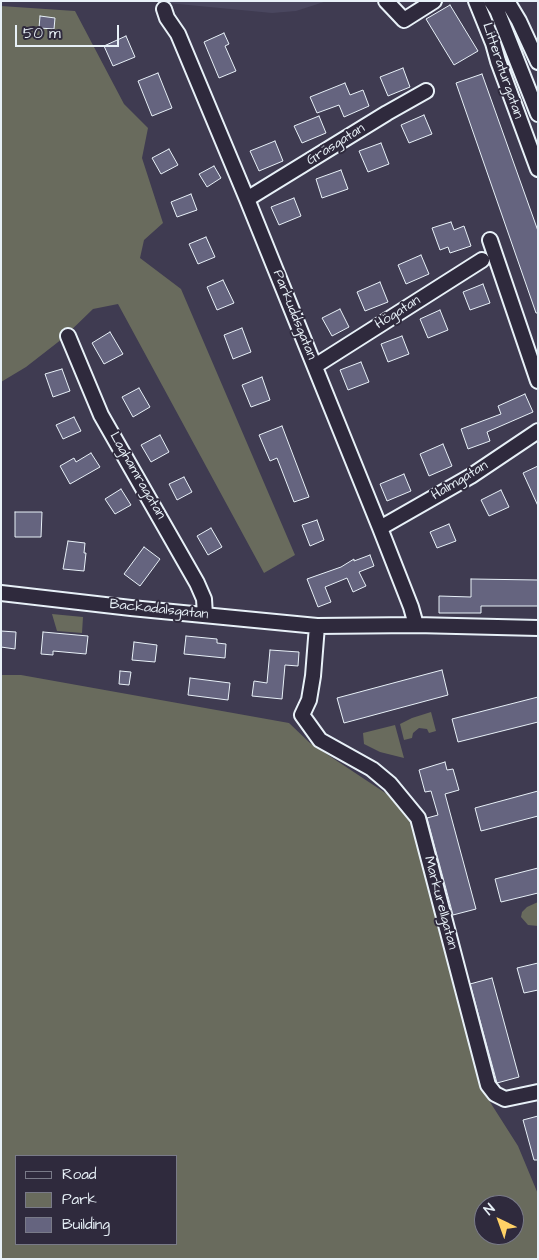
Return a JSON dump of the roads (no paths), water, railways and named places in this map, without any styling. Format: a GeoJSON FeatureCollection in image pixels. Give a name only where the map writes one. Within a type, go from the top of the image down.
{"type":"FeatureCollection","features":[{"type":"Feature","properties":{"kind":"street"},"geometry":{"type":"LineString","coordinates":[[386,1],[404,20],[434,1]]}},
{"type":"Feature","properties":{"kind":"street","name":"Litteraturgatan"},"geometry":{"type":"LineString","coordinates":[[476,1],[538,168]]}},
{"type":"Feature","properties":{"kind":"street"},"geometry":{"type":"LineString","coordinates":[[491,1],[497,10],[538,114]]}},
{"type":"Feature","properties":{"kind":"street"},"geometry":{"type":"LineString","coordinates":[[507,1],[520,21],[538,62]]}},
{"type":"Feature","properties":{"kind":"street","name":"Parkuddsgatan"},"geometry":{"type":"LineString","coordinates":[[164,9],[167,18],[178,34],[247,199],[380,528],[411,607],[416,625]]}},
{"type":"Feature","properties":{"kind":"street","name":"Gräsgatan"},"geometry":{"type":"LineString","coordinates":[[247,199],[426,92]]}},
{"type":"Feature","properties":{"kind":"street"},"geometry":{"type":"LineString","coordinates":[[490,240],[538,381]]}},
{"type":"Feature","properties":{"kind":"street","name":"Högatan"},"geometry":{"type":"LineString","coordinates":[[315,366],[482,260]]}},
{"type":"Feature","properties":{"kind":"street","name":"Laghamragatan"},"geometry":{"type":"LineString","coordinates":[[68,336],[101,415],[197,583],[204,599],[205,616]]}},
{"type":"Feature","properties":{"kind":"street","name":"Halmgatan"},"geometry":{"type":"LineString","coordinates":[[380,528],[471,476],[538,431]]}},
{"type":"Feature","properties":{"kind":"street","name":"Backadalsgatan"},"geometry":{"type":"LineString","coordinates":[[1,593],[205,616],[317,626],[416,625],[538,628]]}},
{"type":"Feature","properties":{"kind":"street","name":"Markurellgatan"},"geometry":{"type":"LineString","coordinates":[[317,626],[309,700],[302,715],[320,740],[372,769],[390,784],[418,818],[488,1085],[494,1094],[505,1099],[538,1092]]}}]}
